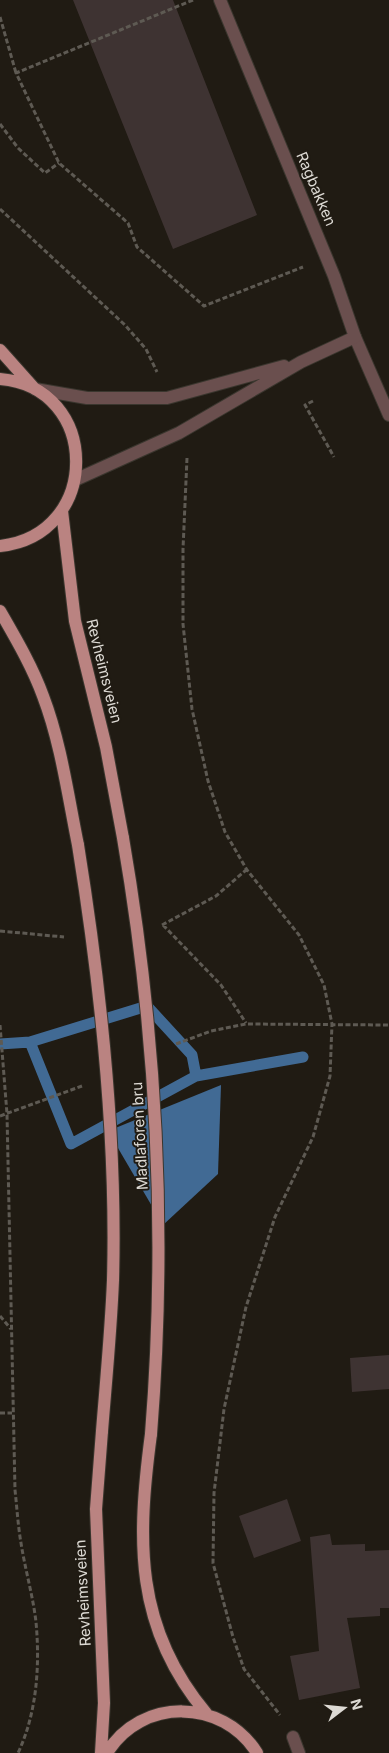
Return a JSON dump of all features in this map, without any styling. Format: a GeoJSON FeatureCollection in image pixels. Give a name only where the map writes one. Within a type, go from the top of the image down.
{"type":"FeatureCollection","features":[{"type":"Feature","properties":{"kind":"main road"},"geometry":{"type":"LineString","coordinates":[[0,350],[35,389],[58,409],[73,435],[76,450],[75,480],[62,511],[39,533],[25,540],[0,546]]}},
{"type":"Feature","properties":{"kind":"main road"},"geometry":{"type":"LineString","coordinates":[[0,379],[11,380],[35,389]]}},
{"type":"Feature","properties":{"kind":"main road","name":"Revheimsveien"},"geometry":{"type":"LineString","coordinates":[[62,511],[75,621],[106,747],[123,838]]}},
{"type":"Feature","properties":{"kind":"main road","name":"Madlaforen bru"},"geometry":{"type":"LineString","coordinates":[[0,611],[21,648],[43,697],[59,752],[78,845],[91,930],[111,1149],[113,1280],[102,1431]]}},
{"type":"Feature","properties":{"kind":"main road","name":"Madlaforen bru"},"geometry":{"type":"LineString","coordinates":[[123,838],[136,914],[151,1034],[158,1149],[160,1222],[157,1356],[151,1434],[144,1482],[143,1551],[150,1608],[166,1652],[186,1688],[206,1713]]}},
{"type":"Feature","properties":{"kind":"main road","name":"Revheimsveien"},"geometry":{"type":"LineString","coordinates":[[101,1753],[103,1665],[97,1568],[96,1509],[102,1431]]}},
{"type":"Feature","properties":{"kind":"main road"},"geometry":{"type":"LineString","coordinates":[[108,1753],[113,1743],[132,1726],[155,1714],[180,1710],[206,1713],[230,1724],[250,1742],[257,1753]]}},
{"type":"Feature","properties":{"kind":"street","name":"Ragbakken"},"geometry":{"type":"LineString","coordinates":[[220,0],[334,276],[356,338],[389,415]]}},
{"type":"Feature","properties":{"kind":"street"},"geometry":{"type":"LineString","coordinates":[[75,480],[179,434],[301,362],[356,338]]}},
{"type":"Feature","properties":{"kind":"street"},"geometry":{"type":"LineString","coordinates":[[35,389],[87,398],[167,398],[301,362]]}},
{"type":"Feature","properties":{"kind":"street"},"geometry":{"type":"LineString","coordinates":[[293,1738],[299,1753]]}},
{"type":"Feature","properties":{"kind":"path"},"geometry":{"type":"LineString","coordinates":[[16,73],[193,0]]}},
{"type":"Feature","properties":{"kind":"path"},"geometry":{"type":"LineString","coordinates":[[0,17],[16,73],[59,163],[128,223],[137,247],[204,306],[309,264]]}},
{"type":"Feature","properties":{"kind":"path"},"geometry":{"type":"LineString","coordinates":[[0,124],[18,148],[45,173],[59,163]]}},
{"type":"Feature","properties":{"kind":"path"},"geometry":{"type":"LineString","coordinates":[[0,209],[125,324],[146,349],[155,363],[158,375]]}},
{"type":"Feature","properties":{"kind":"path"},"geometry":{"type":"LineString","coordinates":[[313,401],[304,406],[334,457]]}},
{"type":"Feature","properties":{"kind":"path"},"geometry":{"type":"LineString","coordinates":[[185,452],[187,458],[182,548],[183,624],[192,709],[208,781],[225,832],[247,870],[299,935],[324,985],[332,1024],[330,1076],[313,1137],[275,1217],[246,1307],[224,1409],[214,1493],[213,1563],[233,1637],[244,1669],[270,1701],[293,1738]]}},
{"type":"Feature","properties":{"kind":"path"},"geometry":{"type":"LineString","coordinates":[[163,925],[220,985],[246,1024]]}},
{"type":"Feature","properties":{"kind":"path"},"geometry":{"type":"LineString","coordinates":[[171,1045],[211,1031],[246,1024],[389,1025]]}},
{"type":"Feature","properties":{"kind":"path"},"geometry":{"type":"LineString","coordinates":[[0,1027],[7,1114],[15,1490],[21,1542],[36,1620],[38,1664],[34,1701],[24,1742],[18,1753]]}},
{"type":"Feature","properties":{"kind":"path"},"geometry":{"type":"LineString","coordinates":[[0,1116],[69,1092]]}},
{"type":"Feature","properties":{"kind":"path"},"geometry":{"type":"LineString","coordinates":[[0,1316],[12,1330]]}},
{"type":"Feature","properties":{"kind":"path"},"geometry":{"type":"LineString","coordinates":[[0,1413],[12,1413]]}},
{"type":"Feature","properties":{"kind":"water"},"geometry":{"type":"Polygon","coordinates":[[[221,1085],[218,1174],[163,1225],[108,1131],[221,1085]]]}},
{"type":"Feature","properties":{"kind":"building"},"geometry":{"type":"Polygon","coordinates":[[[73,0],[173,0],[257,215],[173,249],[73,0]]]}},
{"type":"Feature","properties":{"kind":"building"},"geometry":{"type":"Polygon","coordinates":[[[389,1355],[389,1389],[352,1392],[350,1358],[389,1355]]]}},
{"type":"Feature","properties":{"kind":"building"},"geometry":{"type":"Polygon","coordinates":[[[287,1499],[301,1541],[254,1558],[239,1516],[287,1499]]]}},
{"type":"Feature","properties":{"kind":"building"},"geometry":{"type":"Polygon","coordinates":[[[330,1534],[332,1545],[365,1544],[365,1551],[389,1550],[389,1608],[380,1608],[380,1616],[347,1618],[360,1688],[299,1700],[290,1656],[319,1651],[310,1537],[330,1534]]]}},
{"type":"Feature","properties":{"kind":"waterway"},"geometry":{"type":"LineString","coordinates":[[0,1044],[30,1042],[147,1006],[192,1055],[196,1076]]}},
{"type":"Feature","properties":{"kind":"waterway"},"geometry":{"type":"LineString","coordinates":[[30,1042],[71,1144],[196,1076],[303,1057]]}}]}
